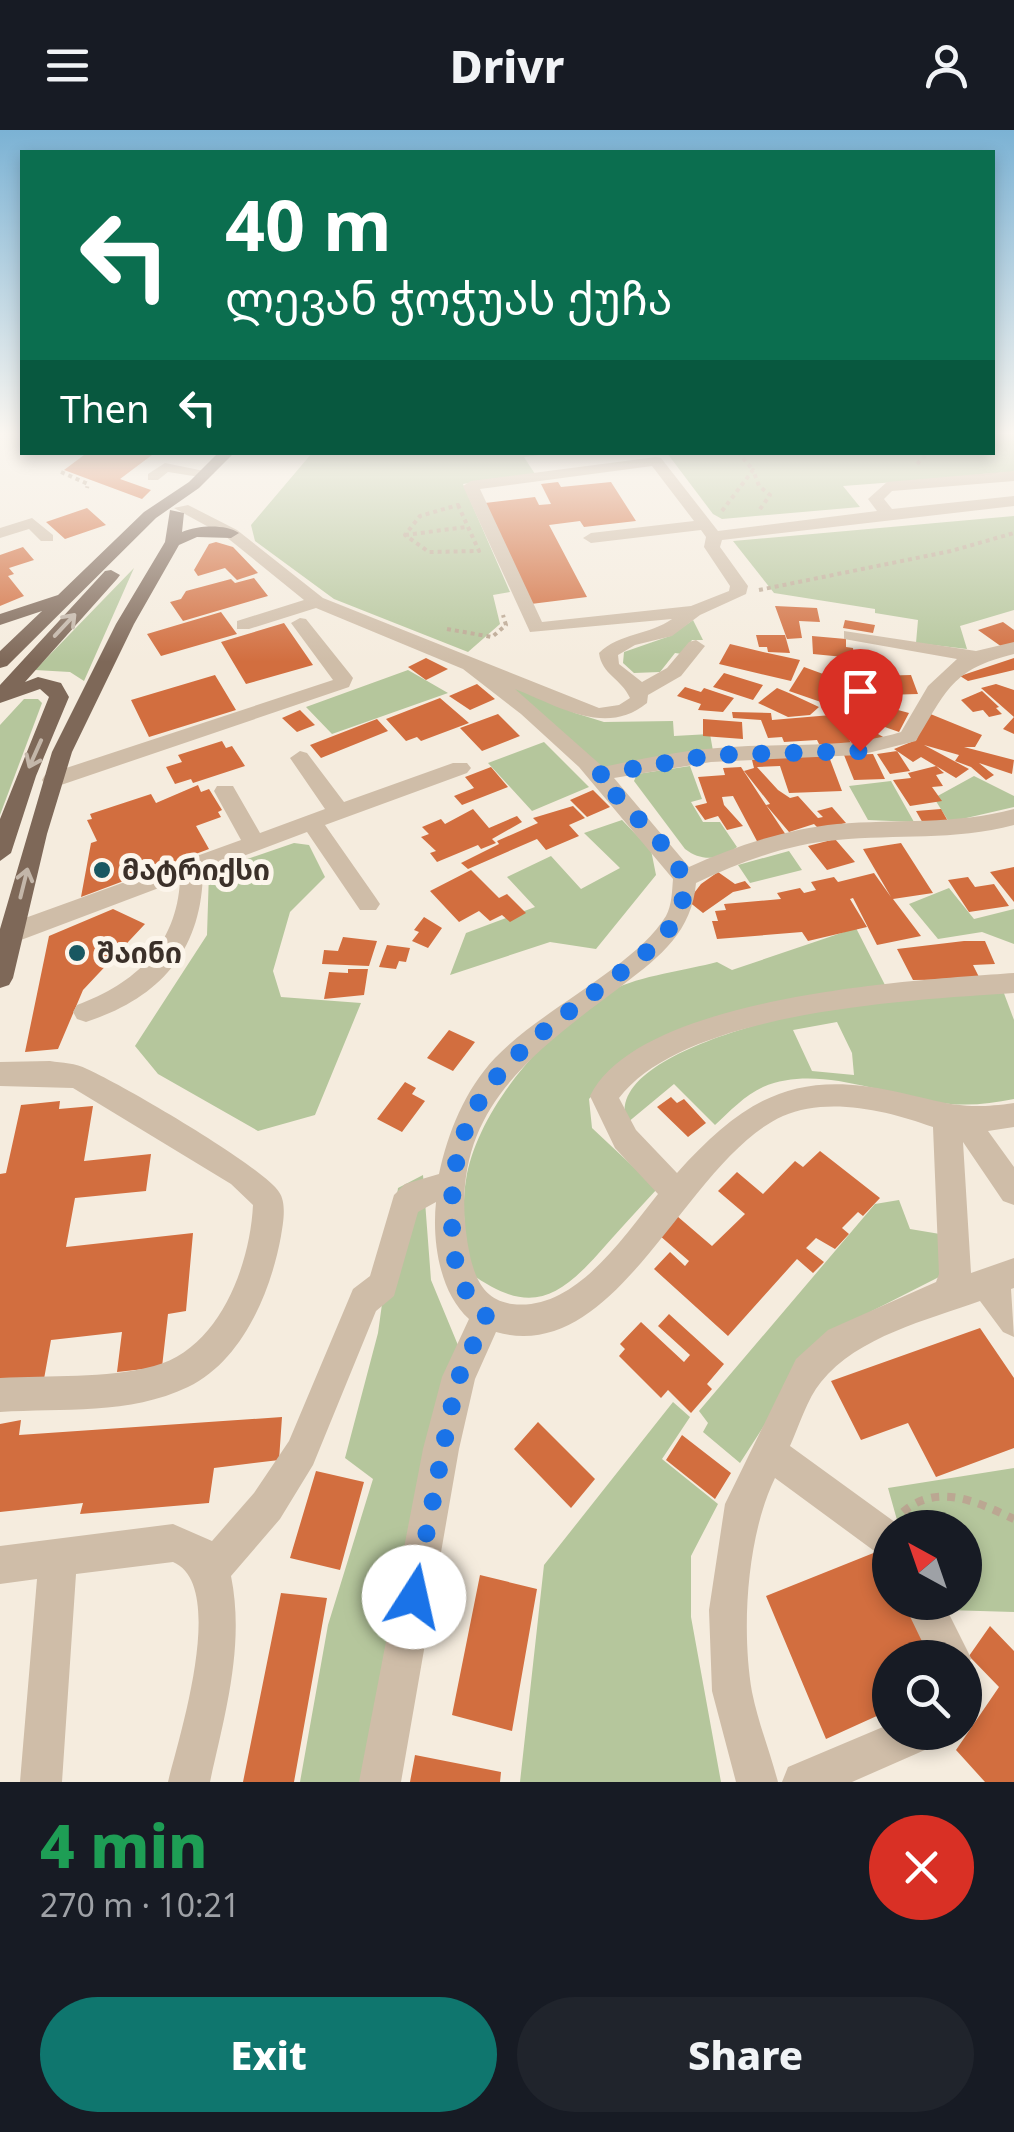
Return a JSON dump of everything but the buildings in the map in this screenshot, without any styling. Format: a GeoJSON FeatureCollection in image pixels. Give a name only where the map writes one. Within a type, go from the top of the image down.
{"type":"FeatureCollection","features":[{"type":"Feature","properties":{"kind":"main road"},"geometry":{"type":"LineString","coordinates":[[0,662],[158,508]]}},
{"type":"Feature","properties":{"kind":"main road"},"geometry":{"type":"LineString","coordinates":[[0,978],[53,780],[85,702],[173,542],[179,510]]}},
{"type":"Feature","properties":{"kind":"main road"},"geometry":{"type":"LineString","coordinates":[[0,698],[108,578],[179,510]]}},
{"type":"Feature","properties":{"kind":"main road"},"geometry":{"type":"LineString","coordinates":[[173,542],[195,532],[231,532]]}},
{"type":"Feature","properties":{"kind":"main road"},"geometry":{"type":"LineString","coordinates":[[1,618],[66,597]]}},
{"type":"Feature","properties":{"kind":"main road"},"geometry":{"type":"LineString","coordinates":[[0,698],[38,683],[54,687],[59,697],[0,853]]}},
{"type":"Feature","properties":{"kind":"street"},"geometry":{"type":"LineString","coordinates":[[481,508],[536,628],[694,612]]}},
{"type":"Feature","properties":{"kind":"street"},"geometry":{"type":"LineString","coordinates":[[640,691],[610,666],[606,660],[608,653],[628,641],[666,632],[694,612],[738,594],[739,586],[692,508]]}},
{"type":"Feature","properties":{"kind":"street"},"geometry":{"type":"LineString","coordinates":[[883,508],[888,515]]}},
{"type":"Feature","properties":{"kind":"street"},"geometry":{"type":"LineString","coordinates":[[590,538],[745,530],[950,508]]}},
{"type":"Feature","properties":{"kind":"street"},"geometry":{"type":"LineString","coordinates":[[179,510],[213,521],[231,532],[317,602],[598,714],[626,712],[636,706],[640,691],[674,672],[696,646]]}},
{"type":"Feature","properties":{"kind":"street"},"geometry":{"type":"LineString","coordinates":[[0,533],[32,523],[47,538]]}},
{"type":"Feature","properties":{"kind":"street"},"geometry":{"type":"LineString","coordinates":[[243,625],[317,602]]}},
{"type":"Feature","properties":{"kind":"street"},"geometry":{"type":"LineString","coordinates":[[53,780],[342,683],[343,678],[300,623]]}},
{"type":"Feature","properties":{"kind":"street"},"geometry":{"type":"LineString","coordinates":[[851,635],[976,658]]}},
{"type":"Feature","properties":{"kind":"street"},"geometry":{"type":"LineString","coordinates":[[597,775],[712,755],[860,751],[885,746],[909,736],[933,689],[955,668],[1014,648]]}},
{"type":"Feature","properties":{"kind":"street"},"geometry":{"type":"LineString","coordinates":[[470,665],[504,689],[597,775],[661,843],[685,878],[680,914],[643,955],[521,1048],[486,1090],[460,1138],[451,1184],[452,1250],[462,1284],[486,1316],[505,1321],[538,1321],[576,1304],[728,1138],[773,1107],[819,1097],[860,1097],[955,1118],[1014,1115]]}},
{"type":"Feature","properties":{"kind":"street"},"geometry":{"type":"LineString","coordinates":[[300,758],[339,812]]}},
{"type":"Feature","properties":{"kind":"street"},"geometry":{"type":"LineString","coordinates":[[12,933],[460,768]]}},
{"type":"Feature","properties":{"kind":"street"},"geometry":{"type":"LineString","coordinates":[[225,791],[254,842]]}},
{"type":"Feature","properties":{"kind":"street"},"geometry":{"type":"LineString","coordinates":[[685,878],[717,862],[805,839],[853,831],[946,833],[1014,817]]}},
{"type":"Feature","properties":{"kind":"street"},"geometry":{"type":"LineString","coordinates":[[311,822],[368,904]]}},
{"type":"Feature","properties":{"kind":"street"},"geometry":{"type":"LineString","coordinates":[[86,1012],[108,1006],[143,984],[171,951],[193,897],[192,866]]}},
{"type":"Feature","properties":{"kind":"street"},"geometry":{"type":"LineString","coordinates":[[679,1194],[632,1150],[615,1127],[604,1096],[625,1068],[692,1036],[781,1009],[897,990],[1014,984]]}},
{"type":"Feature","properties":{"kind":"street"},"geometry":{"type":"LineString","coordinates":[[0,1074],[78,1077],[119,1098],[241,1175],[268,1200],[270,1227],[258,1277],[213,1345],[189,1370],[155,1383],[0,1395]]}},
{"type":"Feature","properties":{"kind":"street"},"geometry":{"type":"LineString","coordinates":[[955,1118],[1014,1192]]}},
{"type":"Feature","properties":{"kind":"street"},"geometry":{"type":"LineString","coordinates":[[937,1300],[948,1293],[955,1274],[955,1118]]}},
{"type":"Feature","properties":{"kind":"street"},"geometry":{"type":"LineString","coordinates":[[212,1570],[266,1506],[301,1453],[364,1300],[384,1284],[405,1204],[416,1194],[451,1184]]}},
{"type":"Feature","properties":{"kind":"street"},"geometry":{"type":"LineString","coordinates":[[756,1782],[732,1691],[728,1610],[743,1504],[808,1372],[840,1342],[937,1300],[1001,1278],[1014,1321]]}},
{"type":"Feature","properties":{"kind":"street"},"geometry":{"type":"LineString","coordinates":[[380,1782],[441,1449],[459,1377],[486,1316]]}},
{"type":"Feature","properties":{"kind":"street"},"geometry":{"type":"LineString","coordinates":[[769,1452],[872,1514]]}},
{"type":"Feature","properties":{"kind":"street"},"geometry":{"type":"LineString","coordinates":[[0,1565],[172,1543],[188,1545],[204,1556],[212,1570],[219,1608],[218,1633],[189,1782]]}},
{"type":"Feature","properties":{"kind":"street"},"geometry":{"type":"LineString","coordinates":[[41,1782],[58,1557]]}},
{"type":"Feature","properties":{"kind":"street"},"geometry":{"type":"LineString","coordinates":[[803,1782],[878,1750]]}},
{"type":"Feature","properties":{"kind":"path"},"geometry":{"type":"LineString","coordinates":[[405,535],[421,514],[443,508]]}},
{"type":"Feature","properties":{"kind":"path"},"geometry":{"type":"LineString","coordinates":[[405,535],[418,550],[436,554],[479,551],[460,508]]}},
{"type":"Feature","properties":{"kind":"path"},"geometry":{"type":"LineString","coordinates":[[709,531],[724,508]]}},
{"type":"Feature","properties":{"kind":"path"},"geometry":{"type":"LineString","coordinates":[[758,512],[761,508]]}},
{"type":"Feature","properties":{"kind":"path"},"geometry":{"type":"LineString","coordinates":[[405,535],[469,527]]}},
{"type":"Feature","properties":{"kind":"path"},"geometry":{"type":"LineString","coordinates":[[738,594],[952,551],[1014,533]]}},
{"type":"Feature","properties":{"kind":"path"},"geometry":{"type":"LineString","coordinates":[[440,628],[492,636],[506,626],[502,612]]}},
{"type":"Feature","properties":{"kind":"path"},"geometry":{"type":"LineString","coordinates":[[904,1510],[931,1495],[965,1496],[1014,1519]]}},
{"type":"Feature","properties":{"kind":"green space"},"geometry":{"type":"Polygon","coordinates":[[[265,508],[473,508],[510,592],[493,595],[500,624],[468,652],[334,599],[255,541],[251,525],[265,508]]]}},
{"type":"Feature","properties":{"kind":"green space"},"geometry":{"type":"Polygon","coordinates":[[[709,508],[847,508],[722,519],[709,508]]]}},
{"type":"Feature","properties":{"kind":"green space"},"geometry":{"type":"Polygon","coordinates":[[[1014,516],[1014,610],[960,626],[967,649],[916,643],[918,620],[774,593],[733,541],[1014,516]]]}},
{"type":"Feature","properties":{"kind":"green space"},"geometry":{"type":"Polygon","coordinates":[[[134,568],[84,681],[70,672],[35,670],[134,568]]]}},
{"type":"Feature","properties":{"kind":"green space"},"geometry":{"type":"Polygon","coordinates":[[[693,620],[703,640],[692,640],[660,672],[634,673],[623,663],[624,652],[670,636],[693,620]]]}},
{"type":"Feature","properties":{"kind":"green space"},"geometry":{"type":"Polygon","coordinates":[[[408,670],[448,693],[332,734],[306,707],[408,670]]]}},
{"type":"Feature","properties":{"kind":"green space"},"geometry":{"type":"Polygon","coordinates":[[[495,678],[604,722],[673,721],[674,736],[710,734],[713,751],[607,768],[495,678]]]}},
{"type":"Feature","properties":{"kind":"green space"},"geometry":{"type":"Polygon","coordinates":[[[24,699],[38,699],[42,703],[0,815],[0,725],[24,699]]]}},
{"type":"Feature","properties":{"kind":"green space"},"geometry":{"type":"Polygon","coordinates":[[[544,742],[589,787],[532,811],[488,763],[544,742]]]}},
{"type":"Feature","properties":{"kind":"green space"},"geometry":{"type":"Polygon","coordinates":[[[690,766],[702,799],[691,802],[703,822],[720,822],[737,847],[724,855],[704,858],[685,849],[634,781],[637,774],[690,766]]]}},
{"type":"Feature","properties":{"kind":"green space"},"geometry":{"type":"Polygon","coordinates":[[[974,776],[1014,796],[1014,807],[949,822],[934,798],[974,776]]]}},
{"type":"Feature","properties":{"kind":"green space"},"geometry":{"type":"Polygon","coordinates":[[[891,781],[914,822],[868,820],[849,786],[891,781]]]}},
{"type":"Feature","properties":{"kind":"green space"},"geometry":{"type":"Polygon","coordinates":[[[622,820],[651,850],[656,875],[596,949],[550,942],[450,975],[466,933],[535,907],[507,877],[551,856],[581,889],[620,868],[584,833],[622,820]]]}},
{"type":"Feature","properties":{"kind":"green space"},"geometry":{"type":"Polygon","coordinates":[[[294,843],[309,845],[325,877],[290,912],[273,971],[281,997],[361,1003],[315,1115],[258,1131],[158,1074],[135,1046],[207,935],[209,872],[294,843]]]}},
{"type":"Feature","properties":{"kind":"green space"},"geometry":{"type":"Polygon","coordinates":[[[789,851],[802,870],[750,883],[738,865],[789,851]]]}},
{"type":"Feature","properties":{"kind":"green space"},"geometry":{"type":"Polygon","coordinates":[[[949,888],[974,919],[1014,909],[1014,944],[982,932],[938,939],[909,904],[949,888]]]}},
{"type":"Feature","properties":{"kind":"green space"},"geometry":{"type":"Polygon","coordinates":[[[856,928],[885,985],[623,1061],[589,1099],[592,1128],[657,1189],[582,1271],[553,1292],[538,1297],[507,1294],[470,1273],[464,1203],[473,1153],[501,1098],[565,1024],[613,990],[636,981],[717,962],[732,970],[856,928]]]}},
{"type":"Feature","properties":{"kind":"green space"},"geometry":{"type":"Polygon","coordinates":[[[1002,988],[1014,1020],[1014,1099],[951,1104],[846,1082],[804,1079],[756,1090],[715,1125],[674,1084],[627,1123],[628,1096],[649,1072],[727,1034],[860,1001],[1002,988]],[[837,1022],[793,1030],[812,1071],[854,1075],[852,1053],[837,1022]]]}},
{"type":"Feature","properties":{"kind":"green space"},"geometry":{"type":"Polygon","coordinates":[[[423,1175],[431,1280],[460,1350],[391,1782],[300,1782],[328,1625],[373,1479],[345,1458],[378,1333],[398,1188],[423,1175]]]}},
{"type":"Feature","properties":{"kind":"green space"},"geometry":{"type":"Polygon","coordinates":[[[899,1200],[910,1229],[946,1235],[939,1277],[872,1311],[803,1365],[740,1463],[703,1432],[708,1423],[699,1411],[875,1204],[899,1200]]]}},
{"type":"Feature","properties":{"kind":"green space"},"geometry":{"type":"Polygon","coordinates":[[[673,1402],[690,1417],[662,1459],[718,1504],[691,1556],[691,1617],[721,1782],[520,1782],[544,1565],[673,1402]]]}},
{"type":"Feature","properties":{"kind":"green space"},"geometry":{"type":"Polygon","coordinates":[[[1014,1468],[1014,1612],[982,1611],[982,1510],[894,1510],[888,1488],[1014,1468]]]}},
{"type":"Feature","properties":{"kind":"place","name":"მატრიქსი"},"geometry":{"type":"Point","coordinates":[102,870]}},
{"type":"Feature","properties":{"kind":"place","name":"შაინი"},"geometry":{"type":"Point","coordinates":[77,953]}},
{"type":"Feature","properties":{"kind":"route"},"geometry":{"type":"LineString","coordinates":[[414,1597],[441,1449],[459,1377],[486,1316],[462,1284],[452,1250],[451,1184],[460,1138],[486,1090],[521,1048],[643,955],[680,914],[685,878],[661,843],[597,775],[712,755],[860,751]]}}]}
